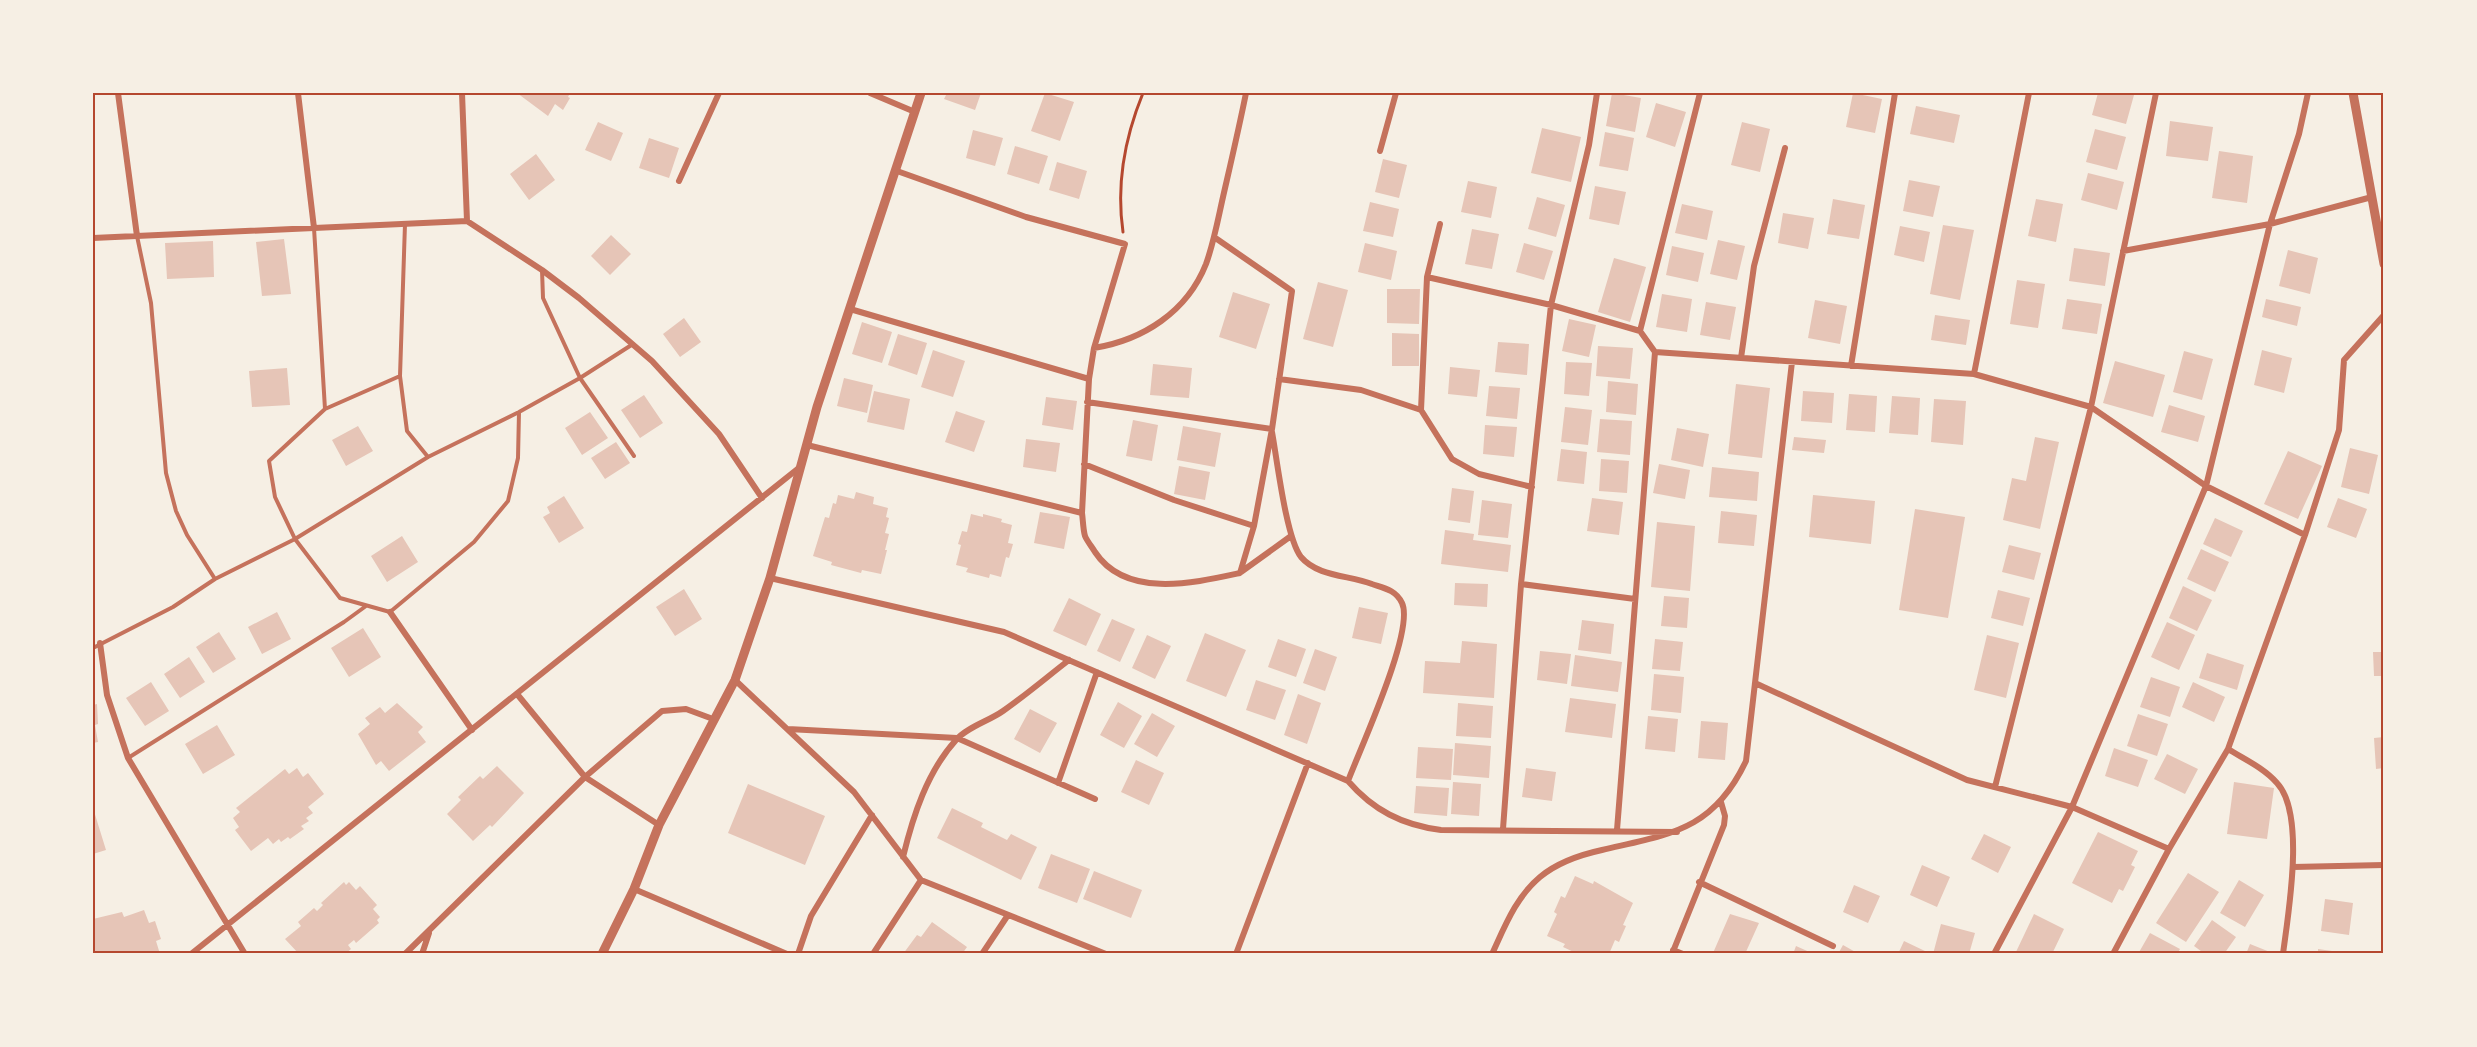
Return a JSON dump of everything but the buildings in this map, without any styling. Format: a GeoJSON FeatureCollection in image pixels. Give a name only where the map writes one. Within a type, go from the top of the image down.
{"type":"FeatureCollection","features":[{"type":"Feature","properties":{"kind":"street"},"geometry":{"type":"LineString","coordinates":[[118,93],[137,236]]}},
{"type":"Feature","properties":{"kind":"street"},"geometry":{"type":"LineString","coordinates":[[298,93],[314,228]]}},
{"type":"Feature","properties":{"kind":"street"},"geometry":{"type":"LineString","coordinates":[[462,93],[467,220]]}},
{"type":"Feature","properties":{"kind":"street"},"geometry":{"type":"LineString","coordinates":[[679,181],[718,93]]}},
{"type":"Feature","properties":{"kind":"street"},"geometry":{"type":"LineString","coordinates":[[870,93],[915,112]]}},
{"type":"Feature","properties":{"kind":"street"},"geometry":{"type":"LineString","coordinates":[[602,954],[634,889],[659,825],[735,680],[770,578],[807,445],[921,93]]}},
{"type":"Feature","properties":{"kind":"street"},"geometry":{"type":"LineString","coordinates":[[1094,348],[1112,345],[1147,331],[1177,309],[1198,281],[1214,237],[1246,93]]}},
{"type":"Feature","properties":{"kind":"street"},"geometry":{"type":"LineString","coordinates":[[1380,151],[1396,93]]}},
{"type":"Feature","properties":{"kind":"street"},"geometry":{"type":"LineString","coordinates":[[1503,829],[1521,584],[1551,305],[1588,145],[1597,93]]}},
{"type":"Feature","properties":{"kind":"street"},"geometry":{"type":"LineString","coordinates":[[1640,331],[1700,93]]}},
{"type":"Feature","properties":{"kind":"street"},"geometry":{"type":"LineString","coordinates":[[1851,366],[1895,93]]}},
{"type":"Feature","properties":{"kind":"street"},"geometry":{"type":"LineString","coordinates":[[1974,374],[2029,93]]}},
{"type":"Feature","properties":{"kind":"street"},"geometry":{"type":"LineString","coordinates":[[1995,787],[2091,407],[2156,93]]}},
{"type":"Feature","properties":{"kind":"street"},"geometry":{"type":"LineString","coordinates":[[1994,954],[2072,807],[2206,486],[2270,224],[2299,134],[2308,93]]}},
{"type":"Feature","properties":{"kind":"street"},"geometry":{"type":"LineString","coordinates":[[2353,93],[2384,264]]}},
{"type":"Feature","properties":{"kind":"street"},"geometry":{"type":"LineString","coordinates":[[1742,358],[1754,266],[1785,148]]}},
{"type":"Feature","properties":{"kind":"street"},"geometry":{"type":"LineString","coordinates":[[897,171],[1026,217],[1125,244],[1094,348],[1087,402],[1082,513],[1086,538],[1101,561],[1128,579],[1165,585],[1213,579],[1240,573],[1291,536]]}},
{"type":"Feature","properties":{"kind":"street"},"geometry":{"type":"LineString","coordinates":[[2123,251],[2270,224],[2372,197]]}},
{"type":"Feature","properties":{"kind":"street"},"geometry":{"type":"LineString","coordinates":[[93,238],[467,220],[542,270],[634,344],[703,415],[741,465],[762,498]]}},
{"type":"Feature","properties":{"kind":"street"},"geometry":{"type":"LineString","coordinates":[[1440,224],[1426,277],[1421,410],[1452,459],[1479,474],[1532,487]]}},
{"type":"Feature","properties":{"kind":"street"},"geometry":{"type":"LineString","coordinates":[[1214,237],[1292,291],[1272,429],[1254,526],[1240,573]]}},
{"type":"Feature","properties":{"kind":"street"},"geometry":{"type":"LineString","coordinates":[[1426,277],[1551,305],[1640,331],[1655,352],[1617,831]]}},
{"type":"Feature","properties":{"kind":"street"},"geometry":{"type":"LineString","coordinates":[[850,309],[1089,379]]}},
{"type":"Feature","properties":{"kind":"street"},"geometry":{"type":"LineString","coordinates":[[2113,954],[2169,849],[2228,749],[2305,535],[2339,430],[2344,360],[2384,315]]}},
{"type":"Feature","properties":{"kind":"street"},"geometry":{"type":"LineString","coordinates":[[1655,352],[1974,374],[2091,407],[2206,486],[2305,535]]}},
{"type":"Feature","properties":{"kind":"street"},"geometry":{"type":"LineString","coordinates":[[1492,954],[1518,902],[1539,878],[1552,868],[1581,855],[1677,832],[1693,824],[1721,802],[1739,776],[1746,761],[1792,362]]}},
{"type":"Feature","properties":{"kind":"street"},"geometry":{"type":"LineString","coordinates":[[1279,379],[1361,390],[1421,410]]}},
{"type":"Feature","properties":{"kind":"street"},"geometry":{"type":"LineString","coordinates":[[1087,402],[1272,429]]}},
{"type":"Feature","properties":{"kind":"street"},"geometry":{"type":"LineString","coordinates":[[1272,429],[1291,536],[1300,556],[1317,569],[1363,580],[1391,590],[1403,606],[1404,617],[1395,662],[1348,781]]}},
{"type":"Feature","properties":{"kind":"street"},"geometry":{"type":"LineString","coordinates":[[807,445],[1082,513]]}},
{"type":"Feature","properties":{"kind":"street"},"geometry":{"type":"LineString","coordinates":[[1084,464],[1174,500],[1254,526]]}},
{"type":"Feature","properties":{"kind":"street"},"geometry":{"type":"LineString","coordinates":[[191,954],[801,467]]}},
{"type":"Feature","properties":{"kind":"street"},"geometry":{"type":"LineString","coordinates":[[770,578],[1004,632],[1348,781],[1382,812],[1411,824],[1441,830],[1677,832]]}},
{"type":"Feature","properties":{"kind":"street"},"geometry":{"type":"LineString","coordinates":[[1521,584],[1635,599]]}},
{"type":"Feature","properties":{"kind":"street"},"geometry":{"type":"LineString","coordinates":[[390,612],[472,730]]}},
{"type":"Feature","properties":{"kind":"street"},"geometry":{"type":"LineString","coordinates":[[100,643],[107,695],[128,758],[245,954]]}},
{"type":"Feature","properties":{"kind":"street"},"geometry":{"type":"LineString","coordinates":[[903,857],[924,792],[957,738],[1002,712],[1069,660]]}},
{"type":"Feature","properties":{"kind":"street"},"geometry":{"type":"LineString","coordinates":[[1058,783],[1097,672]]}},
{"type":"Feature","properties":{"kind":"street"},"geometry":{"type":"LineString","coordinates":[[735,680],[854,792],[921,880],[1107,954]]}},
{"type":"Feature","properties":{"kind":"street"},"geometry":{"type":"LineString","coordinates":[[1755,683],[1967,780],[2072,807],[2169,849]]}},
{"type":"Feature","properties":{"kind":"street"},"geometry":{"type":"LineString","coordinates":[[517,693],[585,777],[659,825]]}},
{"type":"Feature","properties":{"kind":"street"},"geometry":{"type":"LineString","coordinates":[[405,954],[585,777],[663,711],[686,709],[713,719]]}},
{"type":"Feature","properties":{"kind":"street"},"geometry":{"type":"LineString","coordinates":[[788,729],[957,738],[1095,799]]}},
{"type":"Feature","properties":{"kind":"street"},"geometry":{"type":"LineString","coordinates":[[2228,749],[2268,774],[2285,794],[2291,818],[2293,867],[2283,954]]}},
{"type":"Feature","properties":{"kind":"street"},"geometry":{"type":"LineString","coordinates":[[1236,954],[1308,763]]}},
{"type":"Feature","properties":{"kind":"street"},"geometry":{"type":"LineString","coordinates":[[1683,954],[1673,952],[1699,882],[1724,825],[1725,816],[1721,802]]}},
{"type":"Feature","properties":{"kind":"street"},"geometry":{"type":"LineString","coordinates":[[798,954],[811,916],[872,815]]}},
{"type":"Feature","properties":{"kind":"street"},"geometry":{"type":"LineString","coordinates":[[2293,867],[2384,865]]}},
{"type":"Feature","properties":{"kind":"street"},"geometry":{"type":"LineString","coordinates":[[873,954],[921,880]]}},
{"type":"Feature","properties":{"kind":"street"},"geometry":{"type":"LineString","coordinates":[[1699,882],[1833,946]]}},
{"type":"Feature","properties":{"kind":"street"},"geometry":{"type":"LineString","coordinates":[[634,889],[787,954]]}},
{"type":"Feature","properties":{"kind":"street"},"geometry":{"type":"LineString","coordinates":[[982,954],[1008,915]]}},
{"type":"Feature","properties":{"kind":"street"},"geometry":{"type":"LineString","coordinates":[[422,954],[430,930]]}},
{"type":"Feature","properties":{"kind":"lane"},"geometry":{"type":"LineString","coordinates":[[405,224],[400,376],[407,430],[428,457]]}},
{"type":"Feature","properties":{"kind":"lane"},"geometry":{"type":"LineString","coordinates":[[314,228],[325,409]]}},
{"type":"Feature","properties":{"kind":"lane"},"geometry":{"type":"LineString","coordinates":[[137,236],[151,303],[166,473],[176,511],[187,535],[215,579]]}},
{"type":"Feature","properties":{"kind":"lane"},"geometry":{"type":"LineString","coordinates":[[542,270],[543,298],[580,378],[634,456]]}},
{"type":"Feature","properties":{"kind":"lane"},"geometry":{"type":"LineString","coordinates":[[93,648],[173,607],[215,579],[295,539],[428,457],[519,412],[634,344]]}},
{"type":"Feature","properties":{"kind":"lane"},"geometry":{"type":"LineString","coordinates":[[400,376],[325,409],[269,461],[275,498],[295,539],[340,598],[366,606],[390,612],[474,542],[508,501],[518,458],[519,412]]}},
{"type":"Feature","properties":{"kind":"lane"},"geometry":{"type":"LineString","coordinates":[[128,758],[366,606]]}},
{"type":"Feature","properties":{"kind":"path"},"geometry":{"type":"LineString","coordinates":[[1125,244],[1121,222],[1121,177],[1129,133],[1143,93]]}}]}
